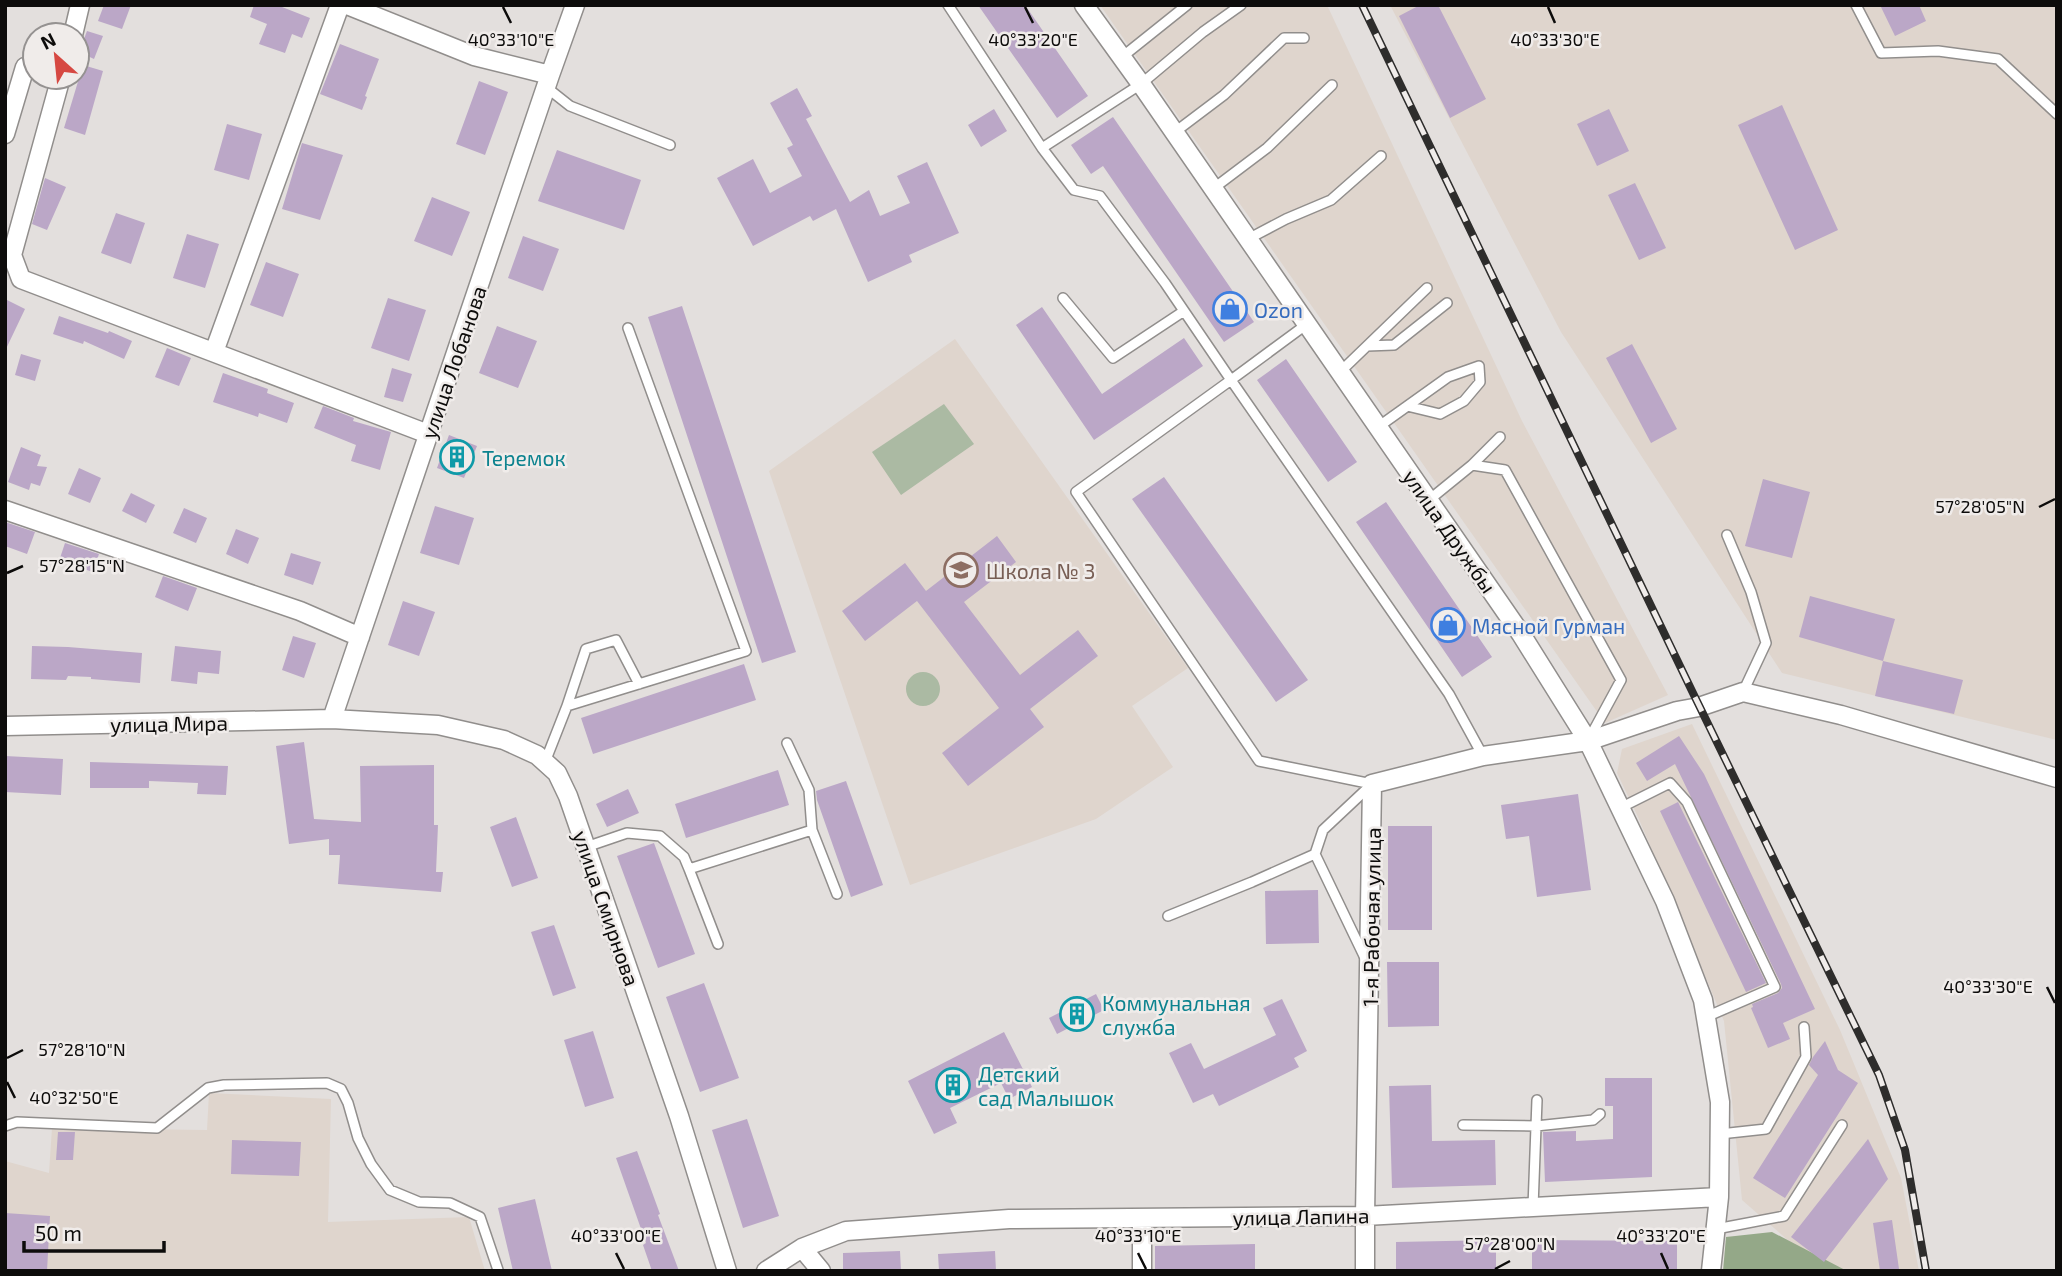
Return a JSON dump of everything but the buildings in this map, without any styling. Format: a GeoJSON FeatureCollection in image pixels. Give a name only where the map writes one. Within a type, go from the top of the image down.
{"type":"FeatureCollection","features":[{"type":"Feature","properties":{"kind":"street"},"geometry":{"type":"LineString","coordinates":[[214,352],[340,5]]}},
{"type":"Feature","properties":{"kind":"street"},"geometry":{"type":"LineString","coordinates":[[347,5],[474,56],[548,81]]}},
{"type":"Feature","properties":{"kind":"street","name":"улица Лобанова"},"geometry":{"type":"LineString","coordinates":[[332,719],[575,5]]}},
{"type":"Feature","properties":{"kind":"street","name":"улица Дружбы"},"geometry":{"type":"LineString","coordinates":[[1086,6],[1521,634],[1588,741],[1665,901],[1703,1000],[1720,1101],[1719,1197],[1711,1271]]}},
{"type":"Feature","properties":{"kind":"street"},"geometry":{"type":"LineString","coordinates":[[5,135],[21,81]]}},
{"type":"Feature","properties":{"kind":"street"},"geometry":{"type":"LineString","coordinates":[[57,91],[12,255],[21,279],[428,434]]}},
{"type":"Feature","properties":{"kind":"street"},"geometry":{"type":"LineString","coordinates":[[5,510],[300,611],[360,637]]}},
{"type":"Feature","properties":{"kind":"street"},"geometry":{"type":"LineString","coordinates":[[1373,784],[1483,756],[1588,741],[1743,692],[1841,715],[2057,778]]}},
{"type":"Feature","properties":{"kind":"street","name":"улица Мира"},"geometry":{"type":"LineString","coordinates":[[5,726],[332,719]]}},
{"type":"Feature","properties":{"kind":"street","name":"улица Смирнова"},"geometry":{"type":"LineString","coordinates":[[332,719],[438,725],[504,740],[537,755],[557,773],[568,796],[679,1116],[727,1271]]}},
{"type":"Feature","properties":{"kind":"street","name":"1-я Рабочая улица"},"geometry":{"type":"LineString","coordinates":[[1365,1271],[1373,784]]}},
{"type":"Feature","properties":{"kind":"street","name":"улица Лапина"},"geometry":{"type":"LineString","coordinates":[[766,1271],[802,1248],[846,1231],[1009,1219],[1365,1216],[1719,1197]]}},
{"type":"Feature","properties":{"kind":"street"},"geometry":{"type":"LineString","coordinates":[[1142,1219],[1142,1271]]}},
{"type":"Feature","properties":{"kind":"street"},"geometry":{"type":"LineString","coordinates":[[802,1248],[821,1271]]}},
{"type":"Feature","properties":{"kind":"lane"},"geometry":{"type":"LineString","coordinates":[[948,5],[1042,148],[1074,190],[1100,196],[1184,311],[1450,694],[1483,756]]}},
{"type":"Feature","properties":{"kind":"lane"},"geometry":{"type":"LineString","coordinates":[[1122,57],[1187,5]]}},
{"type":"Feature","properties":{"kind":"lane"},"geometry":{"type":"LineString","coordinates":[[1042,148],[1141,83],[1241,5]]}},
{"type":"Feature","properties":{"kind":"lane"},"geometry":{"type":"LineString","coordinates":[[1856,5],[1881,53],[1938,51],[1998,59],[2057,114]]}},
{"type":"Feature","properties":{"kind":"lane"},"geometry":{"type":"LineString","coordinates":[[1175,132],[1224,95],[1284,38],[1304,38]]}},
{"type":"Feature","properties":{"kind":"lane"},"geometry":{"type":"LineString","coordinates":[[548,81],[570,106],[670,145]]}},
{"type":"Feature","properties":{"kind":"lane"},"geometry":{"type":"LineString","coordinates":[[1214,188],[1267,148],[1332,85]]}},
{"type":"Feature","properties":{"kind":"lane"},"geometry":{"type":"LineString","coordinates":[[1248,239],[1331,200],[1381,156]]}},
{"type":"Feature","properties":{"kind":"lane"},"geometry":{"type":"LineString","coordinates":[[1340,372],[1427,288]]}},
{"type":"Feature","properties":{"kind":"lane"},"geometry":{"type":"LineString","coordinates":[[1063,298],[1113,358],[1184,311]]}},
{"type":"Feature","properties":{"kind":"lane"},"geometry":{"type":"LineString","coordinates":[[1367,346],[1394,345],[1447,303]]}},
{"type":"Feature","properties":{"kind":"lane"},"geometry":{"type":"LineString","coordinates":[[1307,324],[1076,492],[1259,761],[1373,784]]}},
{"type":"Feature","properties":{"kind":"lane"},"geometry":{"type":"LineString","coordinates":[[567,706],[746,651],[628,328]]}},
{"type":"Feature","properties":{"kind":"lane"},"geometry":{"type":"LineString","coordinates":[[1378,427],[1448,376],[1479,366],[1480,382],[1464,401],[1440,414],[1407,406]]}},
{"type":"Feature","properties":{"kind":"lane"},"geometry":{"type":"LineString","coordinates":[[1429,500],[1472,465],[1500,437]]}},
{"type":"Feature","properties":{"kind":"lane"},"geometry":{"type":"LineString","coordinates":[[1472,465],[1505,470],[1621,680],[1588,741]]}},
{"type":"Feature","properties":{"kind":"lane"},"geometry":{"type":"LineString","coordinates":[[1727,535],[1751,592],[1766,643],[1743,692]]}},
{"type":"Feature","properties":{"kind":"lane"},"geometry":{"type":"LineString","coordinates":[[545,762],[586,649],[615,640],[639,684]]}},
{"type":"Feature","properties":{"kind":"lane"},"geometry":{"type":"LineString","coordinates":[[787,743],[808,790],[813,830],[837,894]]}},
{"type":"Feature","properties":{"kind":"lane"},"geometry":{"type":"LineString","coordinates":[[1620,808],[1670,783],[1687,802],[1775,987],[1706,1017]]}},
{"type":"Feature","properties":{"kind":"lane"},"geometry":{"type":"LineString","coordinates":[[1370,968],[1315,854],[1323,830],[1373,784]]}},
{"type":"Feature","properties":{"kind":"lane"},"geometry":{"type":"LineString","coordinates":[[689,869],[813,830]]}},
{"type":"Feature","properties":{"kind":"lane"},"geometry":{"type":"LineString","coordinates":[[586,847],[627,833],[660,836],[684,857],[718,944]]}},
{"type":"Feature","properties":{"kind":"lane"},"geometry":{"type":"LineString","coordinates":[[1168,916],[1315,854]]}},
{"type":"Feature","properties":{"kind":"lane"},"geometry":{"type":"LineString","coordinates":[[1720,1134],[1766,1129],[1806,1057],[1804,1027]]}},
{"type":"Feature","properties":{"kind":"lane"},"geometry":{"type":"LineString","coordinates":[[5,1126],[17,1122],[157,1128],[208,1088],[224,1085],[327,1083],[341,1089],[358,1138],[371,1164],[390,1190],[419,1202],[450,1203],[480,1217],[498,1270]]}},
{"type":"Feature","properties":{"kind":"lane"},"geometry":{"type":"LineString","coordinates":[[1533,1207],[1537,1100]]}},
{"type":"Feature","properties":{"kind":"lane"},"geometry":{"type":"LineString","coordinates":[[1463,1125],[1536,1126],[1593,1121],[1600,1114]]}},
{"type":"Feature","properties":{"kind":"lane"},"geometry":{"type":"LineString","coordinates":[[1716,1229],[1784,1216],[1842,1125]]}},
{"type":"Feature","properties":{"kind":"shaded area"},"geometry":{"type":"Polygon","coordinates":[[[1100,5],[1327,5],[1522,421],[1668,695],[1605,723],[1100,5]]]}},
{"type":"Feature","properties":{"kind":"shaded area"},"geometry":{"type":"Polygon","coordinates":[[[1390,5],[2057,5],[2057,740],[1782,673],[1561,332],[1390,5]]]}},
{"type":"Feature","properties":{"kind":"shaded area","name":"Школа № 3"},"geometry":{"type":"Polygon","coordinates":[[[955,339],[1188,668],[1132,706],[1173,767],[1096,819],[910,885],[769,471],[955,339]]]}},
{"type":"Feature","properties":{"kind":"shaded area"},"geometry":{"type":"Polygon","coordinates":[[[1692,724],[1840,1030],[1901,1178],[1919,1271],[1823,1271],[1742,1200],[1724,1021],[1617,773],[1622,749],[1692,724]]]}},
{"type":"Feature","properties":{"kind":"shaded area"},"geometry":{"type":"Polygon","coordinates":[[[209,1093],[331,1099],[328,1222],[469,1217],[485,1271],[5,1271],[5,1161],[49,1173],[52,1128],[207,1130],[209,1093]]]}},
{"type":"Feature","properties":{"kind":"green space"},"geometry":{"type":"Polygon","coordinates":[[[944,404],[974,444],[901,495],[872,452],[944,404]]]}},
{"type":"Feature","properties":{"kind":"green space"},"geometry":{"type":"Polygon","coordinates":[[[923,672],[935,677],[940,689],[935,701],[923,706],[911,701],[906,689],[911,677],[923,672]]]}},
{"type":"Feature","properties":{"kind":"green space"},"geometry":{"type":"Polygon","coordinates":[[[1772,1232],[1847,1271],[1723,1271],[1726,1237],[1772,1232]]]}},
{"type":"Feature","properties":{"kind":"railway"},"geometry":{"type":"LineString","coordinates":[[1362,5],[1879,1075],[1905,1150],[1926,1271]]}},
{"type":"Feature","properties":{"kind":"place","name":"Ozon"},"geometry":{"type":"Point","coordinates":[1230,309]}},
{"type":"Feature","properties":{"kind":"place","name":"Теремок"},"geometry":{"type":"Point","coordinates":[457,457]}},
{"type":"Feature","properties":{"kind":"place","name":"Школа № 3"},"geometry":{"type":"Point","coordinates":[961,570]}},
{"type":"Feature","properties":{"kind":"place","name":"Мясной Гурман"},"geometry":{"type":"Point","coordinates":[1448,625]}},
{"type":"Feature","properties":{"kind":"place","name":"Коммунальная служба"},"geometry":{"type":"Point","coordinates":[1077,1014]}},
{"type":"Feature","properties":{"kind":"place","name":"Детский сад Малышок"},"geometry":{"type":"Point","coordinates":[953,1085]}}]}
